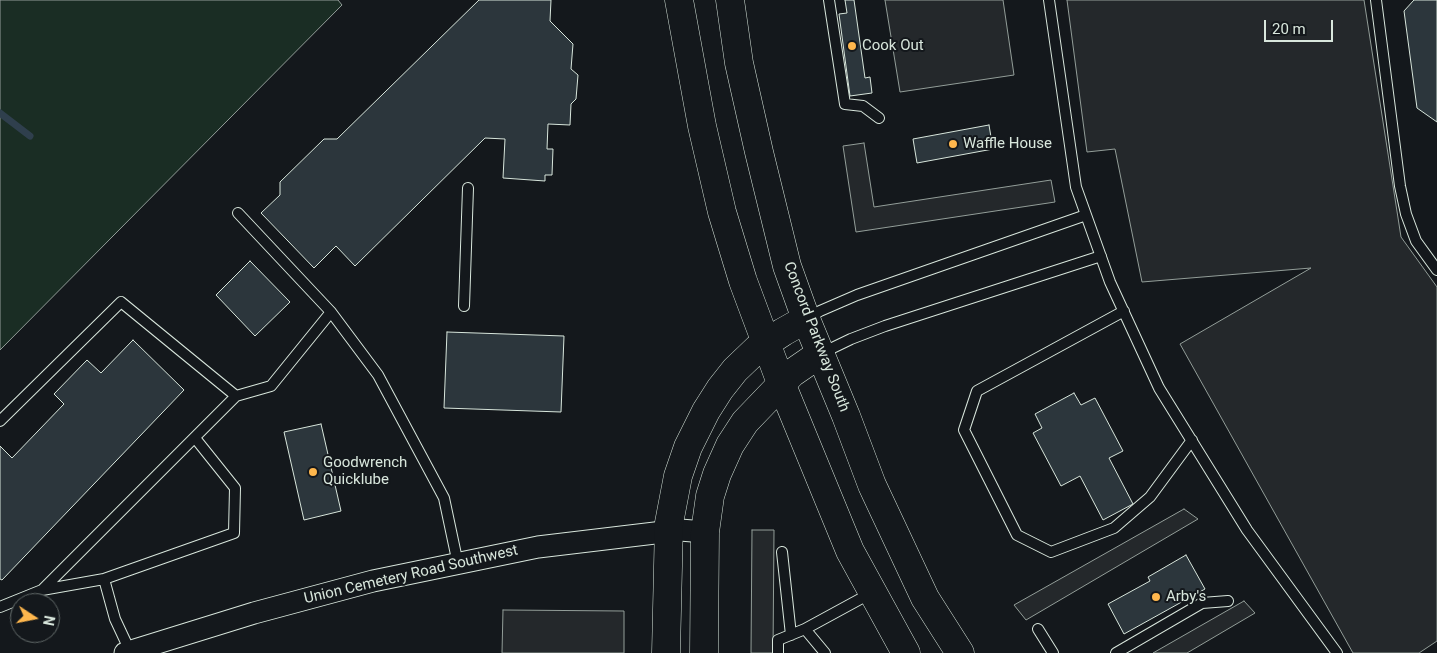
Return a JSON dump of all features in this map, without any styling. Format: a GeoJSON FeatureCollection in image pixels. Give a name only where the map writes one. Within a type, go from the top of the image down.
{"type":"FeatureCollection","features":[{"type":"Feature","properties":{"kind":"main road"},"geometry":{"type":"LineString","coordinates":[[679,0],[702,126],[722,212],[743,281],[766,344],[850,550],[906,653]]}},
{"type":"Feature","properties":{"kind":"main road","name":"Concord Parkway South"},"geometry":{"type":"LineString","coordinates":[[730,0],[740,63],[759,152],[787,266],[872,485],[925,598],[960,653]]}},
{"type":"Feature","properties":{"kind":"main road"},"geometry":{"type":"LineString","coordinates":[[666,653],[670,513],[678,476],[688,447],[702,419],[727,378],[752,354],[783,332],[806,319]]}},
{"type":"Feature","properties":{"kind":"main road"},"geometry":{"type":"LineString","coordinates":[[704,653],[705,532],[710,496],[717,474],[730,445],[744,422],[782,383],[810,360],[821,354]]}},
{"type":"Feature","properties":{"kind":"street","name":"Union Cemetery Road Southwest"},"geometry":{"type":"LineString","coordinates":[[127,652],[254,613],[355,586],[538,547],[669,531],[705,532]]}},
{"type":"Feature","properties":{"kind":"lane"},"geometry":{"type":"LineString","coordinates":[[830,0],[845,104],[863,106],[879,118]]}},
{"type":"Feature","properties":{"kind":"lane"},"geometry":{"type":"LineString","coordinates":[[1049,0],[1076,187],[1110,282],[1160,388],[1247,530],[1337,653]]}},
{"type":"Feature","properties":{"kind":"lane"},"geometry":{"type":"LineString","coordinates":[[1376,0],[1400,186],[1406,214],[1416,241],[1437,270]]}},
{"type":"Feature","properties":{"kind":"lane"},"geometry":{"type":"LineString","coordinates":[[464,306],[468,188]]}},
{"type":"Feature","properties":{"kind":"lane"},"geometry":{"type":"LineString","coordinates":[[238,214],[331,312],[378,375],[444,498],[458,564]]}},
{"type":"Feature","properties":{"kind":"lane"},"geometry":{"type":"LineString","coordinates":[[806,319],[857,295],[1086,215]]}},
{"type":"Feature","properties":{"kind":"lane"},"geometry":{"type":"LineString","coordinates":[[821,354],[851,339],[885,326],[1101,256]]}},
{"type":"Feature","properties":{"kind":"lane"},"geometry":{"type":"LineString","coordinates":[[0,421],[121,302],[236,396]]}},
{"type":"Feature","properties":{"kind":"lane"},"geometry":{"type":"LineString","coordinates":[[1124,311],[977,390],[964,430],[1016,535],[1051,552],[1114,528],[1150,497],[1192,440]]}},
{"type":"Feature","properties":{"kind":"lane"},"geometry":{"type":"LineString","coordinates":[[42,590],[236,396],[270,386],[331,312]]}},
{"type":"Feature","properties":{"kind":"lane"},"geometry":{"type":"LineString","coordinates":[[0,607],[42,590],[104,579],[234,533],[235,488],[195,438]]}},
{"type":"Feature","properties":{"kind":"lane"},"geometry":{"type":"LineString","coordinates":[[782,552],[791,635]]}},
{"type":"Feature","properties":{"kind":"lane"},"geometry":{"type":"LineString","coordinates":[[104,579],[127,652]]}},
{"type":"Feature","properties":{"kind":"lane"},"geometry":{"type":"LineString","coordinates":[[778,653],[778,640],[805,629],[873,592]]}},
{"type":"Feature","properties":{"kind":"lane"},"geometry":{"type":"LineString","coordinates":[[1116,653],[1202,602],[1228,601]]}},
{"type":"Feature","properties":{"kind":"lane"},"geometry":{"type":"LineString","coordinates":[[805,629],[825,653]]}},
{"type":"Feature","properties":{"kind":"lane"},"geometry":{"type":"LineString","coordinates":[[1038,629],[1053,653]]}},
{"type":"Feature","properties":{"kind":"green space"},"geometry":{"type":"Polygon","coordinates":[[[0,0],[338,0],[342,5],[0,350],[0,0]]]}},
{"type":"Feature","properties":{"kind":"shaded area"},"geometry":{"type":"Polygon","coordinates":[[[885,0],[1003,0],[1014,75],[900,92],[885,0]]]}},
{"type":"Feature","properties":{"kind":"shaded area"},"geometry":{"type":"Polygon","coordinates":[[[1067,0],[1364,0],[1401,237],[1437,287],[1437,641],[1419,653],[1353,653],[1180,344],[1311,268],[1142,282],[1115,149],[1087,152],[1067,0]]]}},
{"type":"Feature","properties":{"kind":"shaded area"},"geometry":{"type":"Polygon","coordinates":[[[864,143],[874,207],[1051,180],[1055,202],[856,232],[843,146],[864,143]]]}},
{"type":"Feature","properties":{"kind":"shaded area"},"geometry":{"type":"Polygon","coordinates":[[[1184,509],[1198,519],[1026,620],[1014,605],[1184,509]]]}},
{"type":"Feature","properties":{"kind":"shaded area"},"geometry":{"type":"Polygon","coordinates":[[[752,530],[774,530],[773,653],[751,653],[752,530]]]}},
{"type":"Feature","properties":{"kind":"shaded area"},"geometry":{"type":"Polygon","coordinates":[[[1244,601],[1255,613],[1187,653],[1153,653],[1244,601]]]}},
{"type":"Feature","properties":{"kind":"shaded area"},"geometry":{"type":"Polygon","coordinates":[[[503,610],[624,611],[624,653],[502,653],[503,610]]]}},
{"type":"Feature","properties":{"kind":"building"},"geometry":{"type":"Polygon","coordinates":[[[479,0],[551,0],[550,21],[573,44],[571,69],[578,75],[576,99],[571,104],[570,125],[548,124],[547,149],[553,149],[552,175],[545,175],[545,181],[503,178],[505,139],[485,138],[355,266],[336,246],[314,268],[261,213],[280,195],[280,182],[324,139],[337,139],[479,0]]]}},
{"type":"Feature","properties":{"kind":"building","name":"Cook Out"},"geometry":{"type":"Polygon","coordinates":[[[845,0],[854,0],[865,78],[870,77],[872,93],[850,96],[839,14],[847,13],[845,0]]]}},
{"type":"Feature","properties":{"kind":"building"},"geometry":{"type":"Polygon","coordinates":[[[1414,0],[1437,0],[1437,122],[1417,108],[1404,11],[1414,0]]]}},
{"type":"Feature","properties":{"kind":"building","name":"Waffle House"},"geometry":{"type":"Polygon","coordinates":[[[989,125],[993,149],[917,163],[913,139],[989,125]]]}},
{"type":"Feature","properties":{"kind":"building"},"geometry":{"type":"Polygon","coordinates":[[[250,261],[290,302],[255,336],[216,295],[250,261]]]}},
{"type":"Feature","properties":{"kind":"building"},"geometry":{"type":"Polygon","coordinates":[[[447,332],[564,336],[561,412],[444,408],[447,332]]]}},
{"type":"Feature","properties":{"kind":"building"},"geometry":{"type":"Polygon","coordinates":[[[133,340],[184,390],[2,580],[0,579],[0,446],[12,458],[64,404],[54,394],[87,360],[101,373],[133,340]]]}},
{"type":"Feature","properties":{"kind":"building"},"geometry":{"type":"Polygon","coordinates":[[[1074,393],[1081,405],[1095,398],[1123,451],[1109,458],[1133,504],[1103,520],[1080,476],[1061,486],[1033,433],[1042,428],[1035,414],[1074,393]]]}},
{"type":"Feature","properties":{"kind":"building","name":"Goodwrench Quicklube"},"geometry":{"type":"Polygon","coordinates":[[[321,424],[341,511],[304,520],[284,432],[321,424]]]}},
{"type":"Feature","properties":{"kind":"building","name":"Arby's"},"geometry":{"type":"Polygon","coordinates":[[[1186,555],[1205,589],[1124,634],[1108,604],[1150,581],[1148,577],[1186,555]]]}},
{"type":"Feature","properties":{"kind":"waterway"},"geometry":{"type":"LineString","coordinates":[[0,113],[30,136]]}},
{"type":"Feature","properties":{"kind":"place","name":"Cook Out"},"geometry":{"type":"Point","coordinates":[852,46]}},
{"type":"Feature","properties":{"kind":"place","name":"Waffle House"},"geometry":{"type":"Point","coordinates":[953,144]}},
{"type":"Feature","properties":{"kind":"place","name":"Goodwrench Quicklube"},"geometry":{"type":"Point","coordinates":[313,472]}},
{"type":"Feature","properties":{"kind":"place","name":"Arby's"},"geometry":{"type":"Point","coordinates":[1156,597]}}]}
